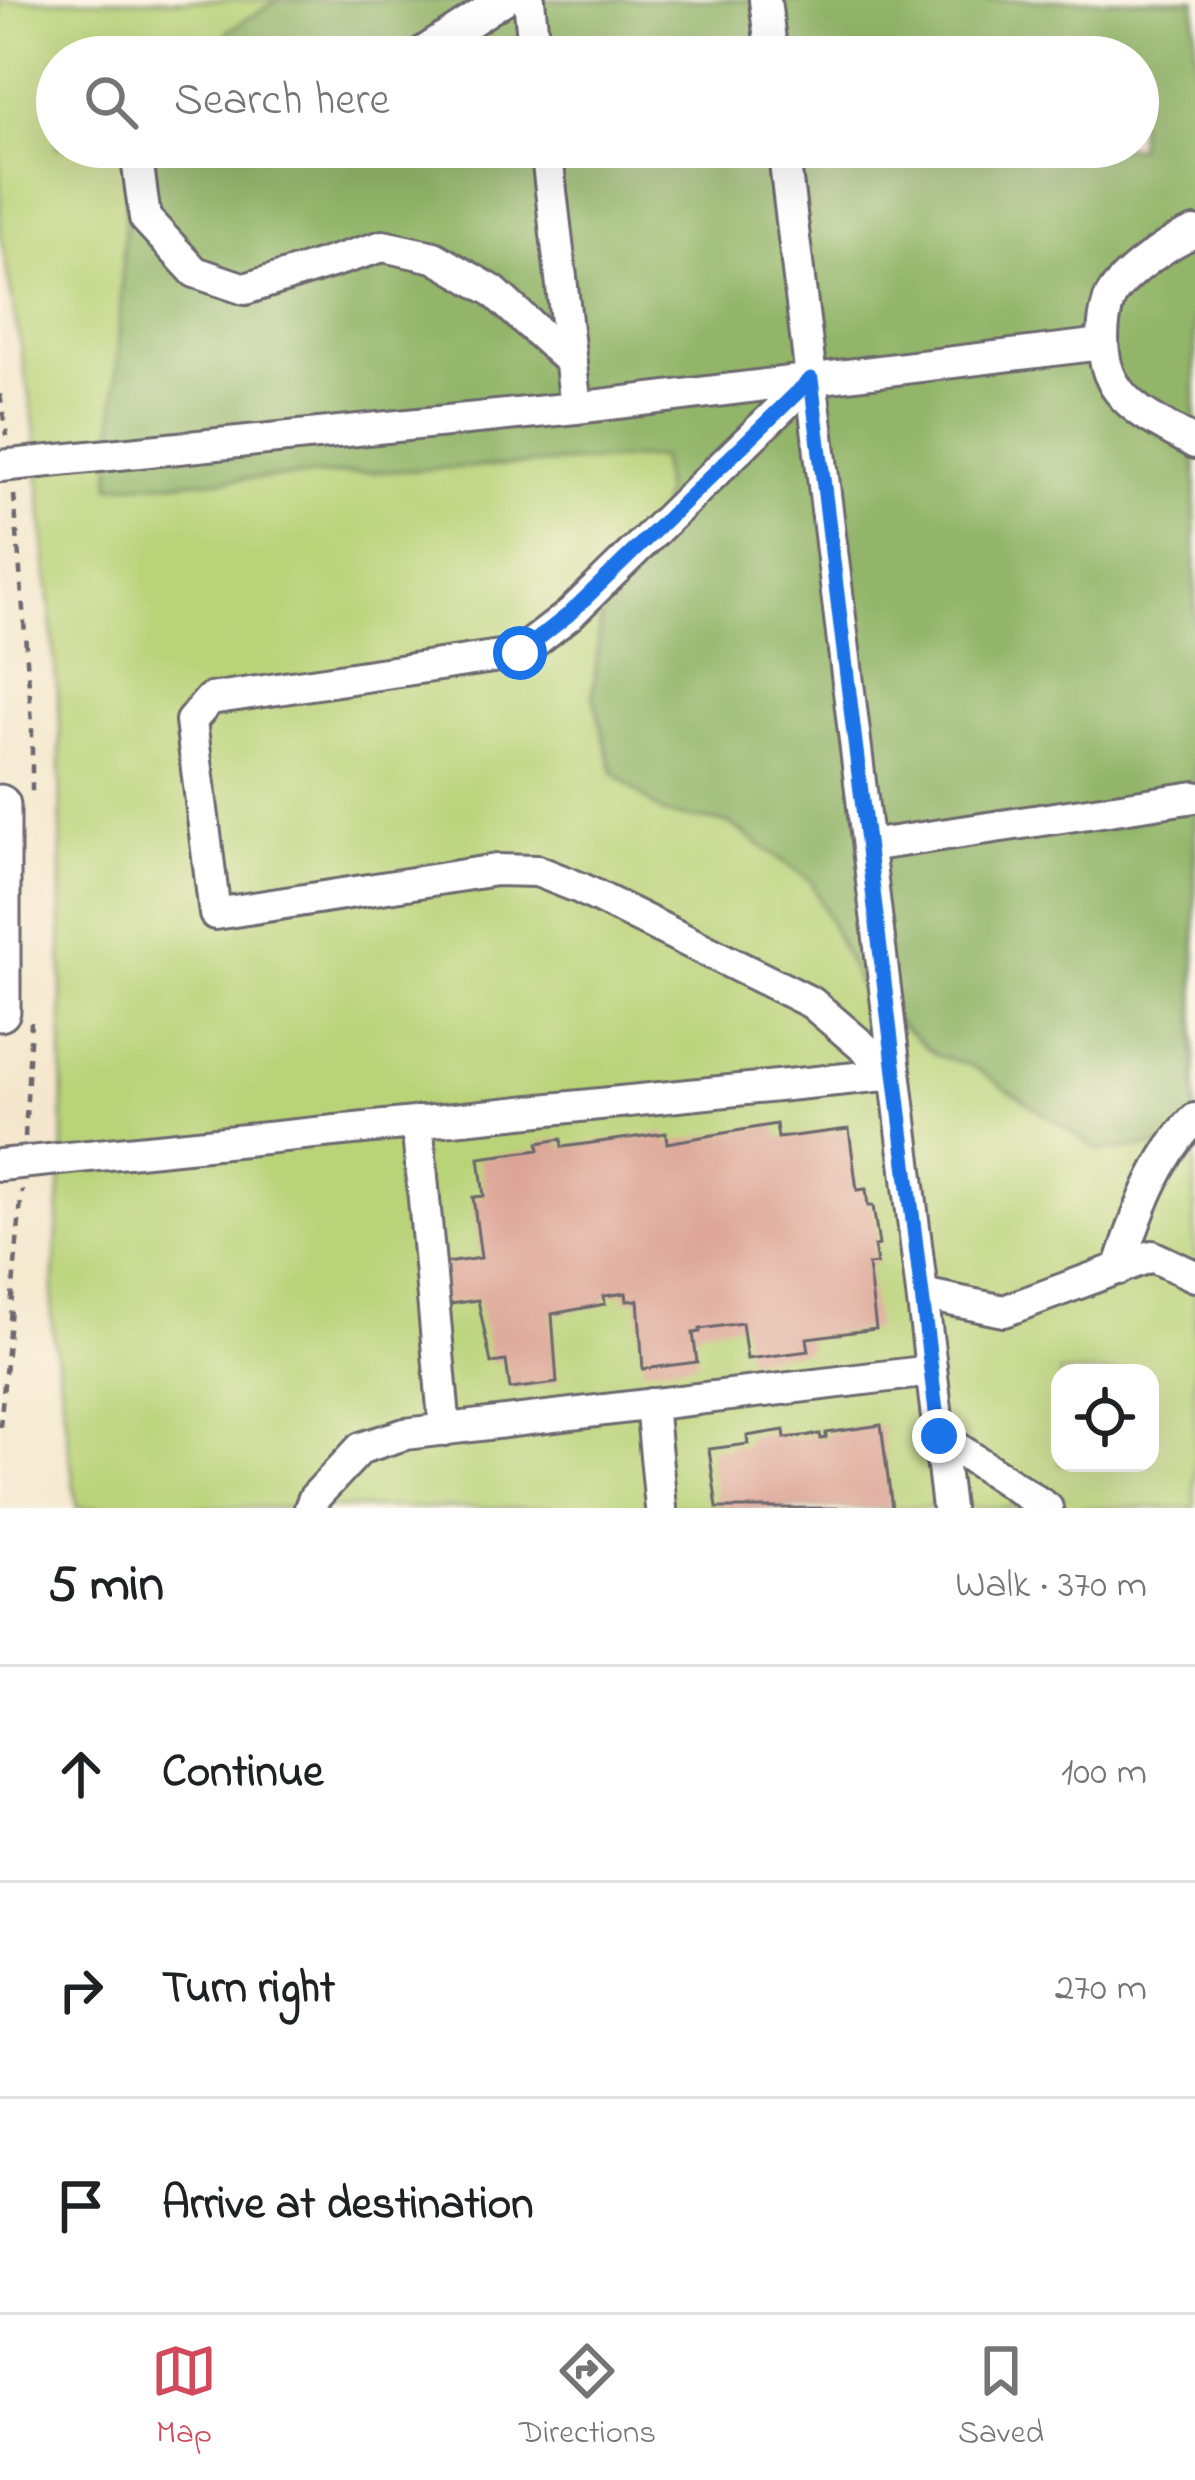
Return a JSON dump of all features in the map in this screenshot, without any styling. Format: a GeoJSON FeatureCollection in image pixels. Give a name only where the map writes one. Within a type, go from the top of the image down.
{"type":"FeatureCollection","features":[{"type":"Feature","properties":{"kind":"main road"},"geometry":{"type":"LineString","coordinates":[[0,805],[0,1011]]}},
{"type":"Feature","properties":{"kind":"lane"},"geometry":{"type":"LineString","coordinates":[[448,36],[502,0]]}},
{"type":"Feature","properties":{"kind":"lane"},"geometry":{"type":"LineString","coordinates":[[529,0],[533,36]]}},
{"type":"Feature","properties":{"kind":"lane"},"geometry":{"type":"LineString","coordinates":[[765,0],[769,36]]}},
{"type":"Feature","properties":{"kind":"lane"},"geometry":{"type":"LineString","coordinates":[[138,168],[145,218],[195,272],[245,289],[383,246],[434,257],[493,291],[571,362]]}},
{"type":"Feature","properties":{"kind":"lane"},"geometry":{"type":"LineString","coordinates":[[548,168],[576,408]]}},
{"type":"Feature","properties":{"kind":"lane"},"geometry":{"type":"LineString","coordinates":[[786,168],[948,1508]]}},
{"type":"Feature","properties":{"kind":"lane"},"geometry":{"type":"LineString","coordinates":[[1195,232],[1171,240],[1110,296],[1102,344],[1113,384],[1142,412],[1195,442]]}},
{"type":"Feature","properties":{"kind":"lane"},"geometry":{"type":"LineString","coordinates":[[0,466],[576,408],[1102,344]]}},
{"type":"Feature","properties":{"kind":"lane"},"geometry":{"type":"LineString","coordinates":[[811,379],[568,615],[520,653],[210,699],[191,721],[215,914],[496,870],[537,871],[812,1004],[895,1074]]}},
{"type":"Feature","properties":{"kind":"lane"},"geometry":{"type":"LineString","coordinates":[[868,846],[1195,797]]}},
{"type":"Feature","properties":{"kind":"lane"},"geometry":{"type":"LineString","coordinates":[[0,1165],[895,1074]]}},
{"type":"Feature","properties":{"kind":"lane"},"geometry":{"type":"LineString","coordinates":[[1119,1269],[1135,1221],[1177,1137],[1195,1119]]}},
{"type":"Feature","properties":{"kind":"lane"},"geometry":{"type":"LineString","coordinates":[[417,1122],[446,1430]]}},
{"type":"Feature","properties":{"kind":"lane"},"geometry":{"type":"LineString","coordinates":[[922,1294],[1004,1311],[1152,1256],[1195,1276]]}},
{"type":"Feature","properties":{"kind":"lane"},"geometry":{"type":"LineString","coordinates":[[310,1508],[361,1448],[405,1434],[932,1371]]}},
{"type":"Feature","properties":{"kind":"lane"},"geometry":{"type":"LineString","coordinates":[[652,1404],[662,1508]]}},
{"type":"Feature","properties":{"kind":"lane"},"geometry":{"type":"LineString","coordinates":[[939,1436],[1047,1508]]}},
{"type":"Feature","properties":{"kind":"green space"},"geometry":{"type":"Polygon","coordinates":[[[0,0],[1195,0],[1195,1508],[77,1508],[51,1317],[63,1149],[60,722],[34,424],[0,232],[0,0]]]}},
{"type":"Feature","properties":{"kind":"green space"},"geometry":{"type":"Polygon","coordinates":[[[279,0],[1195,0],[1195,1143],[1100,1151],[972,1066],[935,1055],[862,991],[811,881],[729,823],[664,814],[613,772],[593,696],[602,607],[654,543],[664,492],[660,457],[110,486],[126,205],[141,168],[1159,168],[1159,36],[225,36],[279,0]]]}},
{"type":"Feature","properties":{"kind":"building"},"geometry":{"type":"Polygon","coordinates":[[[776,1124],[778,1138],[849,1129],[857,1190],[866,1189],[868,1206],[873,1206],[879,1245],[874,1246],[877,1264],[868,1265],[876,1329],[807,1338],[809,1351],[747,1359],[742,1323],[700,1329],[693,1333],[697,1362],[643,1369],[638,1300],[627,1301],[626,1293],[604,1296],[605,1304],[552,1314],[557,1383],[510,1389],[506,1361],[491,1363],[478,1300],[444,1305],[439,1264],[481,1258],[473,1197],[484,1196],[479,1158],[539,1150],[538,1143],[561,1139],[562,1147],[666,1133],[667,1143],[776,1124]]]}},
{"type":"Feature","properties":{"kind":"building"},"geometry":{"type":"Polygon","coordinates":[[[881,1425],[892,1508],[717,1508],[709,1449],[748,1444],[747,1436],[784,1430],[785,1438],[820,1434],[821,1439],[826,1433],[881,1425]]]}},
{"type":"Feature","properties":{"kind":"route"},"geometry":{"type":"LineString","coordinates":[[520,653],[568,615],[811,379],[939,1436]]}}]}
